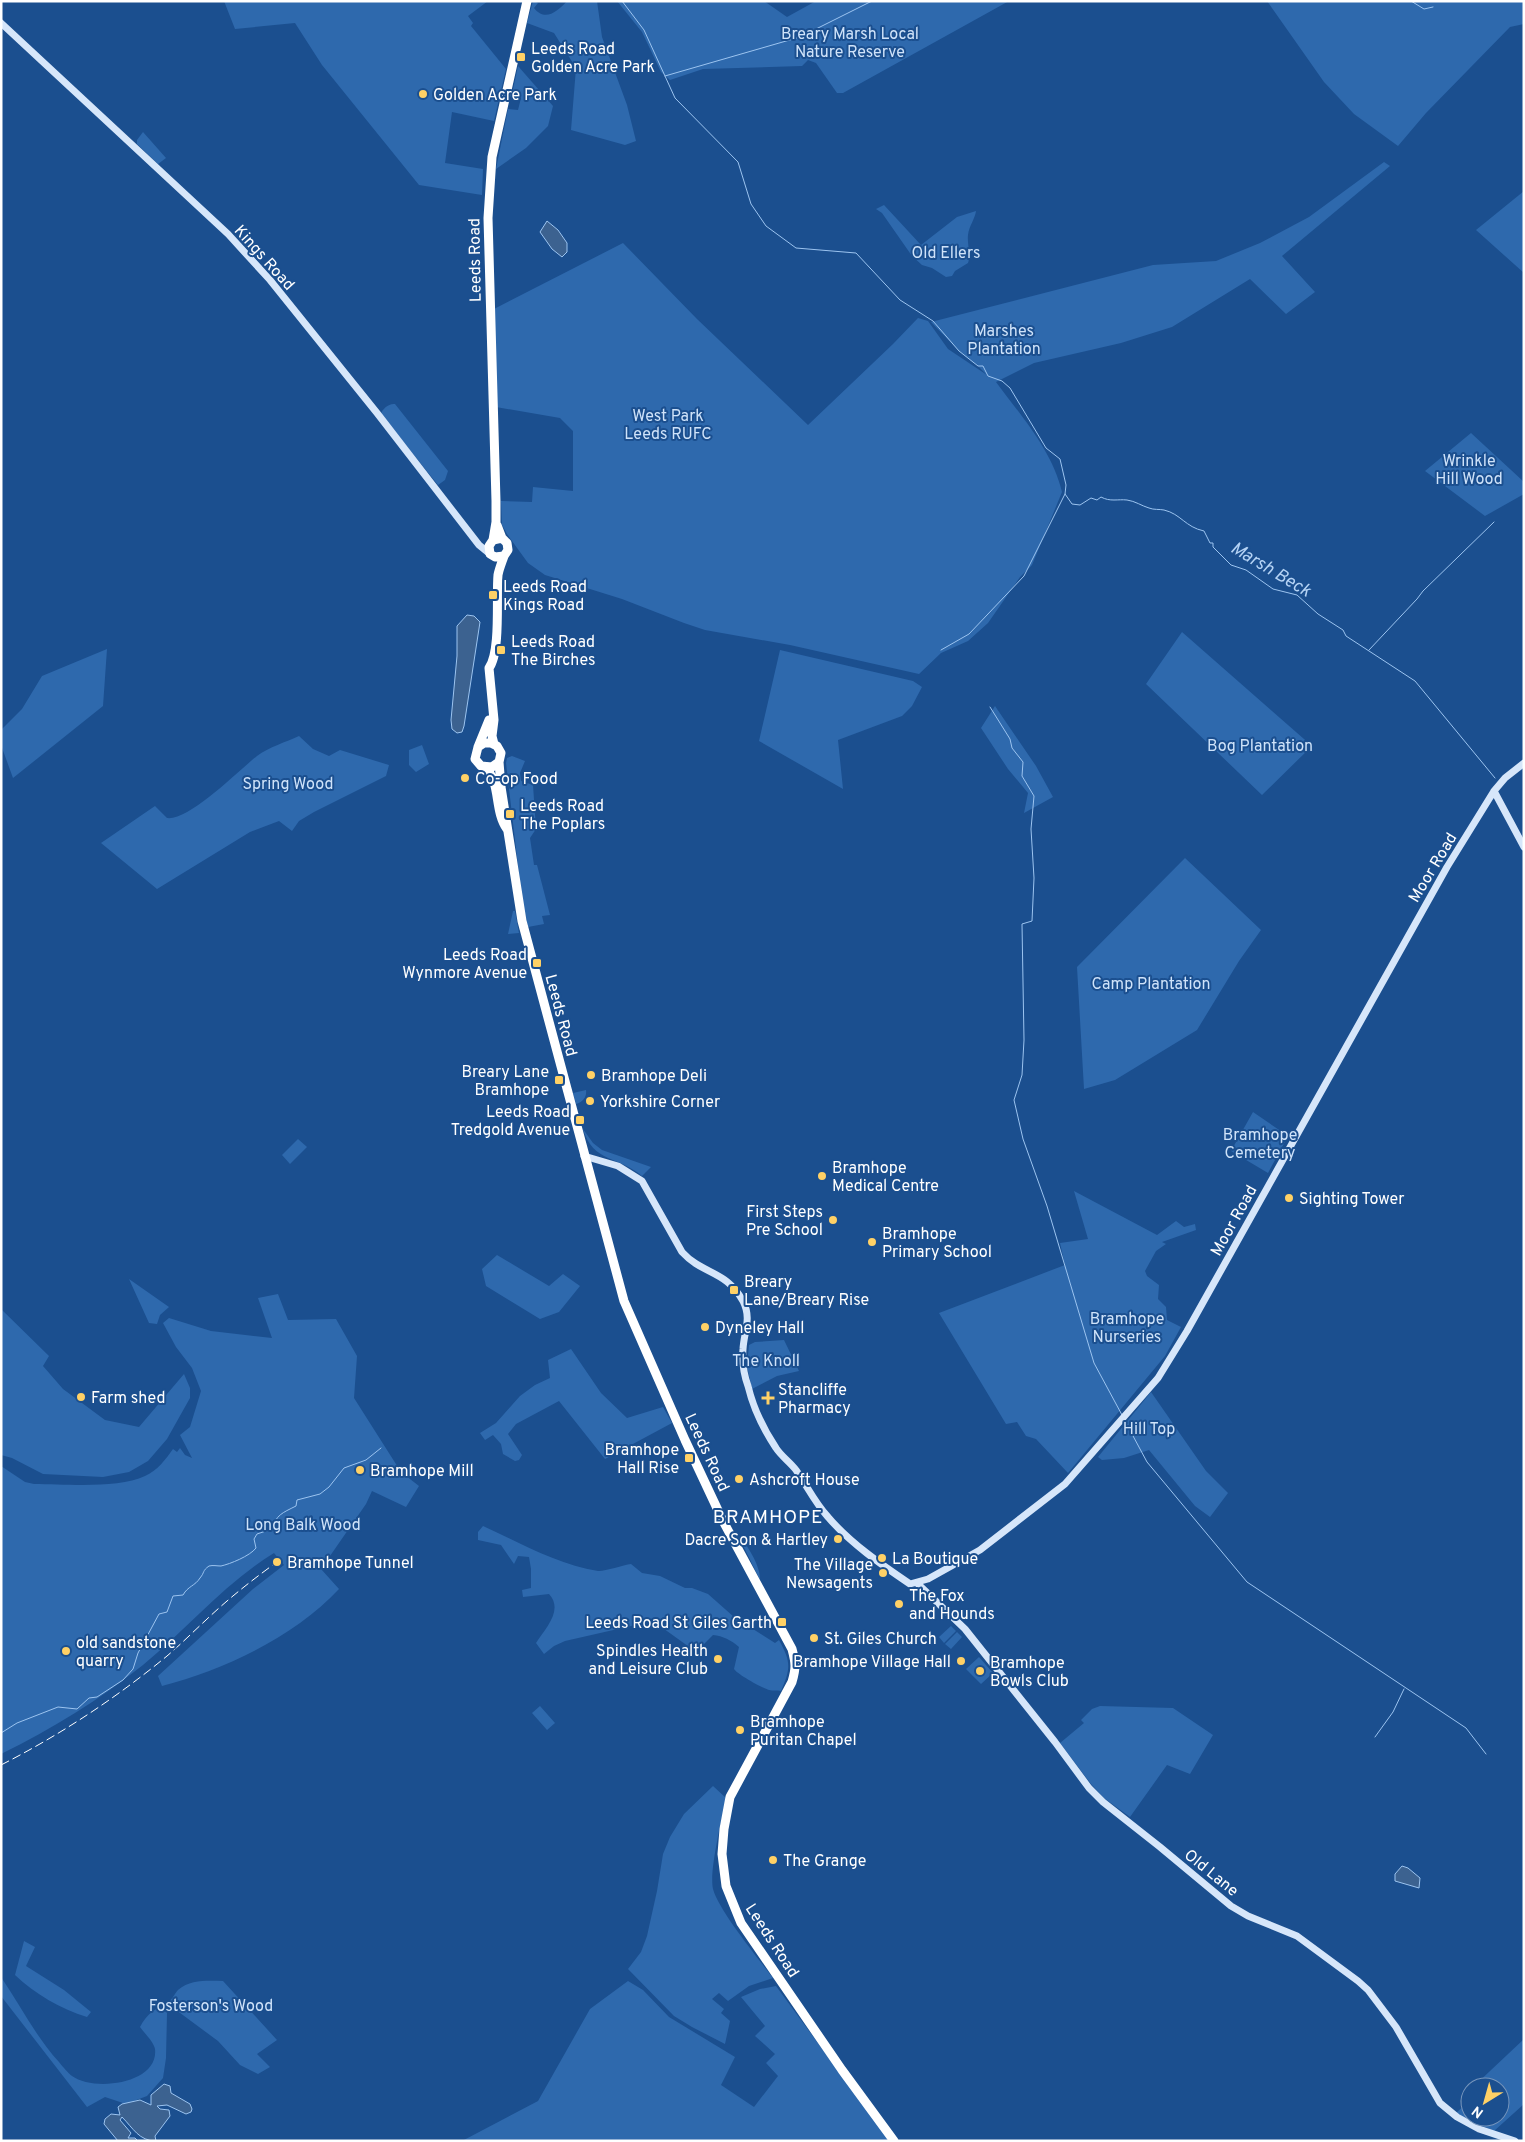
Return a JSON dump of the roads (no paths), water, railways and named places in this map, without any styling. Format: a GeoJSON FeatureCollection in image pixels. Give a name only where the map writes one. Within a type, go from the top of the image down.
{"type":"FeatureCollection","features":[{"type":"Feature","properties":{"kind":"highway","name":"Leeds Road"},"geometry":{"type":"LineString","coordinates":[[495,540],[488,218],[489,182],[492,157],[527,1]]}},
{"type":"Feature","properties":{"kind":"highway"},"geometry":{"type":"LineString","coordinates":[[493,712],[475,758],[479,764],[486,768],[494,766],[499,762],[500,753],[494,744],[492,736],[494,720],[489,668],[492,664],[495,649],[498,572],[507,553],[508,546],[495,540],[488,548],[498,572]]}},
{"type":"Feature","properties":{"kind":"highway"},"geometry":{"type":"LineString","coordinates":[[492,555],[498,558],[504,556]]}},
{"type":"Feature","properties":{"kind":"highway"},"geometry":{"type":"LineString","coordinates":[[478,747],[484,743],[494,744]]}},
{"type":"Feature","properties":{"kind":"highway","name":"Leeds Road"},"geometry":{"type":"LineString","coordinates":[[499,762],[522,921],[584,1156],[631,1318],[723,1521],[792,1649],[796,1668],[792,1682],[730,1797],[722,1854],[723,1874],[728,1895],[741,1923],[842,2070],[894,2141]]}},
{"type":"Feature","properties":{"kind":"highway","name":"Leeds Road"},"geometry":{"type":"LineString","coordinates":[[486,768],[493,779],[500,817],[510,833]]}},
{"type":"Feature","properties":{"kind":"street","name":"Kings Road"},"geometry":{"type":"LineString","coordinates":[[1,23],[221,228],[270,280],[476,540],[492,555]]}},
{"type":"Feature","properties":{"kind":"street"},"geometry":{"type":"LineString","coordinates":[[476,540],[495,540]]}},
{"type":"Feature","properties":{"kind":"street","name":"Moor Road"},"geometry":{"type":"LineString","coordinates":[[914,1583],[938,1574],[980,1550],[1065,1484],[1158,1378],[1413,926],[1494,791],[1505,778],[1524,763]]}},
{"type":"Feature","properties":{"kind":"street"},"geometry":{"type":"LineString","coordinates":[[1494,791],[1524,847]]}},
{"type":"Feature","properties":{"kind":"street","name":"Old Lane"},"geometry":{"type":"LineString","coordinates":[[584,1156],[618,1166],[642,1181],[682,1252],[690,1261],[727,1280],[738,1292],[749,1320],[743,1349],[748,1387],[766,1431],[776,1449],[795,1470],[814,1500],[828,1517],[865,1552],[914,1583],[965,1628],[1089,1788],[1103,1802],[1231,1906],[1248,1916],[1297,1936],[1358,1981],[1368,1990],[1396,2027],[1440,2103],[1457,2117],[1479,2129],[1514,2141]]}},
{"type":"Feature","properties":{"kind":"waterway","name":"Marsh Beck"},"geometry":{"type":"LineString","coordinates":[[622,1],[644,30],[675,98],[738,162],[751,204],[766,226],[796,248],[856,253],[900,300],[933,321],[959,351],[978,366],[983,366],[988,376],[1002,381],[1010,388],[1046,448],[1060,459],[1066,485],[1065,494],[1072,504],[1080,505],[1091,498],[1097,500],[1101,497],[1111,500],[1130,501],[1151,509],[1164,510],[1175,514],[1192,527],[1204,531],[1210,543],[1213,543],[1213,547],[1231,565],[1246,570],[1273,589],[1297,595],[1318,614],[1343,630],[1346,636],[1415,681],[1495,778]]}},
{"type":"Feature","properties":{"kind":"waterway"},"geometry":{"type":"LineString","coordinates":[[665,76],[800,37],[872,1]]}},
{"type":"Feature","properties":{"kind":"waterway"},"geometry":{"type":"LineString","coordinates":[[1411,1],[1424,9],[1433,7]]}},
{"type":"Feature","properties":{"kind":"waterway"},"geometry":{"type":"LineString","coordinates":[[941,650],[969,634],[1024,576],[1065,494]]}},
{"type":"Feature","properties":{"kind":"waterway"},"geometry":{"type":"LineString","coordinates":[[1369,650],[1423,591],[1494,522]]}},
{"type":"Feature","properties":{"kind":"waterway"},"geometry":{"type":"LineString","coordinates":[[990,707],[1010,739],[1012,748],[1023,762],[1022,776],[1034,796],[1031,829],[1034,878],[1032,921],[1022,924],[1024,1040],[1022,1075],[1014,1100],[1023,1139],[1047,1206],[1094,1363],[1122,1415]]}},
{"type":"Feature","properties":{"kind":"waterway"},"geometry":{"type":"LineString","coordinates":[[1125,1421],[1147,1462],[1247,1582],[1466,1728],[1486,1754]]}},
{"type":"Feature","properties":{"kind":"waterway"},"geometry":{"type":"LineString","coordinates":[[1,1733],[17,1723],[58,1707],[77,1709],[89,1698],[97,1697],[123,1680],[133,1669],[138,1653],[159,1614],[167,1612],[173,1596],[183,1595],[198,1581],[209,1566],[225,1565],[249,1554],[256,1548],[254,1539],[257,1534],[272,1529],[278,1517],[296,1506],[297,1500],[320,1494],[329,1487],[344,1468],[366,1460],[381,1448]]}},
{"type":"Feature","properties":{"kind":"waterway"},"geometry":{"type":"LineString","coordinates":[[1375,1737],[1393,1712],[1404,1689]]}},
{"type":"Feature","properties":{"kind":"railway"},"geometry":{"type":"LineString","coordinates":[[1,1765],[66,1728],[128,1687],[167,1656],[214,1612],[277,1562]]}},
{"type":"Feature","properties":{"kind":"place","name":"Leeds Road Golden Acre Park"},"geometry":{"type":"Point","coordinates":[521,57]}},
{"type":"Feature","properties":{"kind":"place","name":"Golden Acre Park"},"geometry":{"type":"Point","coordinates":[423,94]}},
{"type":"Feature","properties":{"kind":"place","name":"Leeds Road Kings Road"},"geometry":{"type":"Point","coordinates":[493,595]}},
{"type":"Feature","properties":{"kind":"place","name":"Leeds Road The Birches"},"geometry":{"type":"Point","coordinates":[501,650]}},
{"type":"Feature","properties":{"kind":"place","name":"Co-op Food"},"geometry":{"type":"Point","coordinates":[465,778]}},
{"type":"Feature","properties":{"kind":"place","name":"Leeds Road The Poplars"},"geometry":{"type":"Point","coordinates":[510,814]}},
{"type":"Feature","properties":{"kind":"place","name":"Leeds Road Wynmore Avenue"},"geometry":{"type":"Point","coordinates":[537,963]}},
{"type":"Feature","properties":{"kind":"place","name":"Bramhope Deli"},"geometry":{"type":"Point","coordinates":[591,1075]}},
{"type":"Feature","properties":{"kind":"place","name":"Breary Lane Bramhope"},"geometry":{"type":"Point","coordinates":[559,1080]}},
{"type":"Feature","properties":{"kind":"place","name":"Yorkshire Corner"},"geometry":{"type":"Point","coordinates":[590,1101]}},
{"type":"Feature","properties":{"kind":"place","name":"Leeds Road Tredgold Avenue"},"geometry":{"type":"Point","coordinates":[580,1120]}},
{"type":"Feature","properties":{"kind":"place","name":"Bramhope Medical Centre"},"geometry":{"type":"Point","coordinates":[822,1176]}},
{"type":"Feature","properties":{"kind":"place","name":"Sighting Tower"},"geometry":{"type":"Point","coordinates":[1289,1198]}},
{"type":"Feature","properties":{"kind":"place","name":"First Steps Pre School"},"geometry":{"type":"Point","coordinates":[833,1220]}},
{"type":"Feature","properties":{"kind":"place","name":"Bramhope Primary School"},"geometry":{"type":"Point","coordinates":[872,1242]}},
{"type":"Feature","properties":{"kind":"place","name":"Breary Lane/Breary Rise"},"geometry":{"type":"Point","coordinates":[734,1290]}},
{"type":"Feature","properties":{"kind":"place","name":"Dyneley Hall"},"geometry":{"type":"Point","coordinates":[705,1327]}},
{"type":"Feature","properties":{"kind":"place","name":"Farm shed"},"geometry":{"type":"Point","coordinates":[81,1397]}},
{"type":"Feature","properties":{"kind":"place","name":"Stancliffe Pharmacy"},"geometry":{"type":"Point","coordinates":[768,1398]}},
{"type":"Feature","properties":{"kind":"place","name":"Bramhope Hall Rise"},"geometry":{"type":"Point","coordinates":[689,1458]}},
{"type":"Feature","properties":{"kind":"place","name":"Bramhope Mill"},"geometry":{"type":"Point","coordinates":[360,1470]}},
{"type":"Feature","properties":{"kind":"place","name":"Ashcroft House"},"geometry":{"type":"Point","coordinates":[739,1479]}},
{"type":"Feature","properties":{"kind":"place","name":"Dacre Son & Hartley"},"geometry":{"type":"Point","coordinates":[838,1539]}},
{"type":"Feature","properties":{"kind":"place","name":"La Boutique"},"geometry":{"type":"Point","coordinates":[882,1558]}},
{"type":"Feature","properties":{"kind":"place","name":"Bramhope Tunnel"},"geometry":{"type":"Point","coordinates":[277,1562]}},
{"type":"Feature","properties":{"kind":"place","name":"The Village Newsagents"},"geometry":{"type":"Point","coordinates":[883,1573]}},
{"type":"Feature","properties":{"kind":"place","name":"The Fox and Hounds"},"geometry":{"type":"Point","coordinates":[899,1604]}},
{"type":"Feature","properties":{"kind":"place","name":"Leeds Road St Giles Garth"},"geometry":{"type":"Point","coordinates":[782,1622]}},
{"type":"Feature","properties":{"kind":"place","name":"St. Giles Church"},"geometry":{"type":"Point","coordinates":[814,1638]}},
{"type":"Feature","properties":{"kind":"place","name":"old sandstone quarry"},"geometry":{"type":"Point","coordinates":[66,1651]}},
{"type":"Feature","properties":{"kind":"place","name":"Spindles Health and Leisure Club"},"geometry":{"type":"Point","coordinates":[718,1659]}},
{"type":"Feature","properties":{"kind":"place","name":"Bramhope Village Hall"},"geometry":{"type":"Point","coordinates":[961,1661]}},
{"type":"Feature","properties":{"kind":"place","name":"Bramhope Bowls Club"},"geometry":{"type":"Point","coordinates":[980,1671]}},
{"type":"Feature","properties":{"kind":"place","name":"Bramhope Puritan Chapel"},"geometry":{"type":"Point","coordinates":[740,1730]}},
{"type":"Feature","properties":{"kind":"place","name":"The Grange"},"geometry":{"type":"Point","coordinates":[773,1860]}},
{"type":"Feature","properties":{"kind":"district","name":"BRAMHOPE"},"geometry":{"type":"Point","coordinates":[768,1516]}},
{"type":"Feature","properties":{"kind":"park label","name":"Breary Marsh Local Nature Reserve"},"geometry":{"type":"Point","coordinates":[850,42]}},
{"type":"Feature","properties":{"kind":"park label","name":"Old Ellers"},"geometry":{"type":"Point","coordinates":[946,252]}},
{"type":"Feature","properties":{"kind":"park label","name":"Marshes Plantation"},"geometry":{"type":"Point","coordinates":[1004,339]}},
{"type":"Feature","properties":{"kind":"park label","name":"West Park Leeds RUFC"},"geometry":{"type":"Point","coordinates":[668,424]}},
{"type":"Feature","properties":{"kind":"park label","name":"Wrinkle Hill Wood"},"geometry":{"type":"Point","coordinates":[1469,469]}},
{"type":"Feature","properties":{"kind":"park label","name":"Bog Plantation"},"geometry":{"type":"Point","coordinates":[1260,745]}},
{"type":"Feature","properties":{"kind":"park label","name":"Spring Wood"},"geometry":{"type":"Point","coordinates":[288,783]}},
{"type":"Feature","properties":{"kind":"park label","name":"Camp Plantation"},"geometry":{"type":"Point","coordinates":[1151,983]}},
{"type":"Feature","properties":{"kind":"park label","name":"Bramhope Cemetery"},"geometry":{"type":"Point","coordinates":[1260,1143]}},
{"type":"Feature","properties":{"kind":"park label","name":"Bramhope Nurseries"},"geometry":{"type":"Point","coordinates":[1127,1327]}},
{"type":"Feature","properties":{"kind":"park label","name":"The Knoll"},"geometry":{"type":"Point","coordinates":[766,1360]}},
{"type":"Feature","properties":{"kind":"park label","name":"Hill Top"},"geometry":{"type":"Point","coordinates":[1149,1428]}},
{"type":"Feature","properties":{"kind":"park label","name":"Long Balk Wood"},"geometry":{"type":"Point","coordinates":[303,1524]}},
{"type":"Feature","properties":{"kind":"park label","name":"Fosterson's Wood"},"geometry":{"type":"Point","coordinates":[211,2005]}}]}
